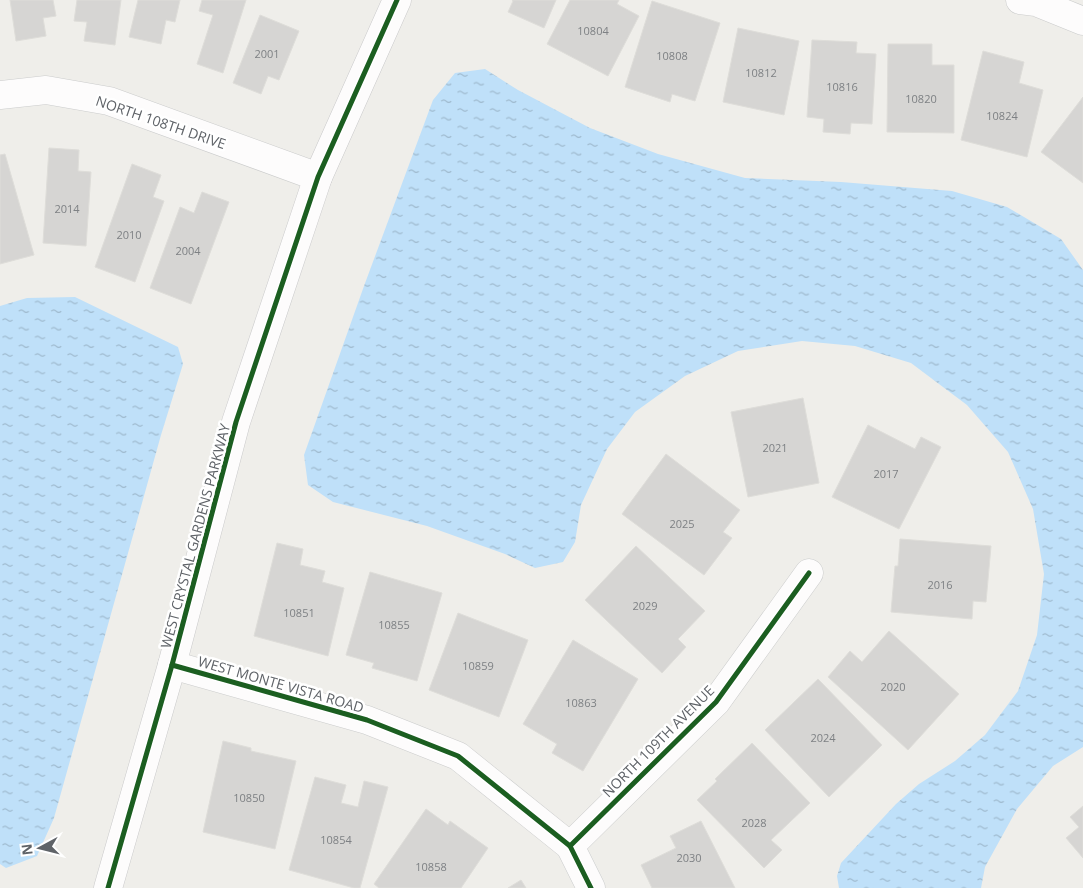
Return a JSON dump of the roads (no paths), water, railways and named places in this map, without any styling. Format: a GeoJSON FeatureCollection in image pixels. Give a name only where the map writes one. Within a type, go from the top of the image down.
{"type":"FeatureCollection","features":[{"type":"Feature","properties":{"kind":"street","name":"WEST CRYSTAL GARDENS PARKWAY"},"geometry":{"type":"LineString","coordinates":[[108,888],[172,665],[236,422],[318,178],[397,0]]}},
{"type":"Feature","properties":{"kind":"street"},"geometry":{"type":"LineString","coordinates":[[1020,0],[1036,2],[1083,21]]}},
{"type":"Feature","properties":{"kind":"street","name":"NORTH 108TH DRIVE"},"geometry":{"type":"LineString","coordinates":[[0,95],[46,90],[109,101],[318,178]]}},
{"type":"Feature","properties":{"kind":"street","name":"NORTH 109TH AVENUE"},"geometry":{"type":"LineString","coordinates":[[570,846],[716,702],[809,573]]}},
{"type":"Feature","properties":{"kind":"street","name":"WEST MONTE VISTA ROAD"},"geometry":{"type":"LineString","coordinates":[[172,665],[367,720],[458,756],[570,846],[591,888]]}},
{"type":"Feature","properties":{"kind":"water"},"geometry":{"type":"Polygon","coordinates":[[[485,69],[518,90],[590,128],[658,154],[745,178],[841,182],[952,191],[1007,207],[1061,239],[1083,270],[1083,747],[1053,766],[1017,809],[985,867],[981,888],[839,888],[837,876],[841,863],[896,804],[919,784],[955,761],[985,735],[1018,691],[1037,635],[1044,574],[1033,509],[1008,452],[967,405],[911,363],[855,346],[802,341],[738,351],[685,376],[635,412],[607,449],[581,505],[575,542],[563,562],[535,568],[505,554],[427,526],[333,502],[308,485],[304,455],[433,100],[455,73],[485,69]]]}},
{"type":"Feature","properties":{"kind":"water"},"geometry":{"type":"Polygon","coordinates":[[[75,297],[178,347],[183,364],[161,435],[54,818],[37,856],[6,868],[0,864],[0,306],[27,298],[75,297]]]}}]}
